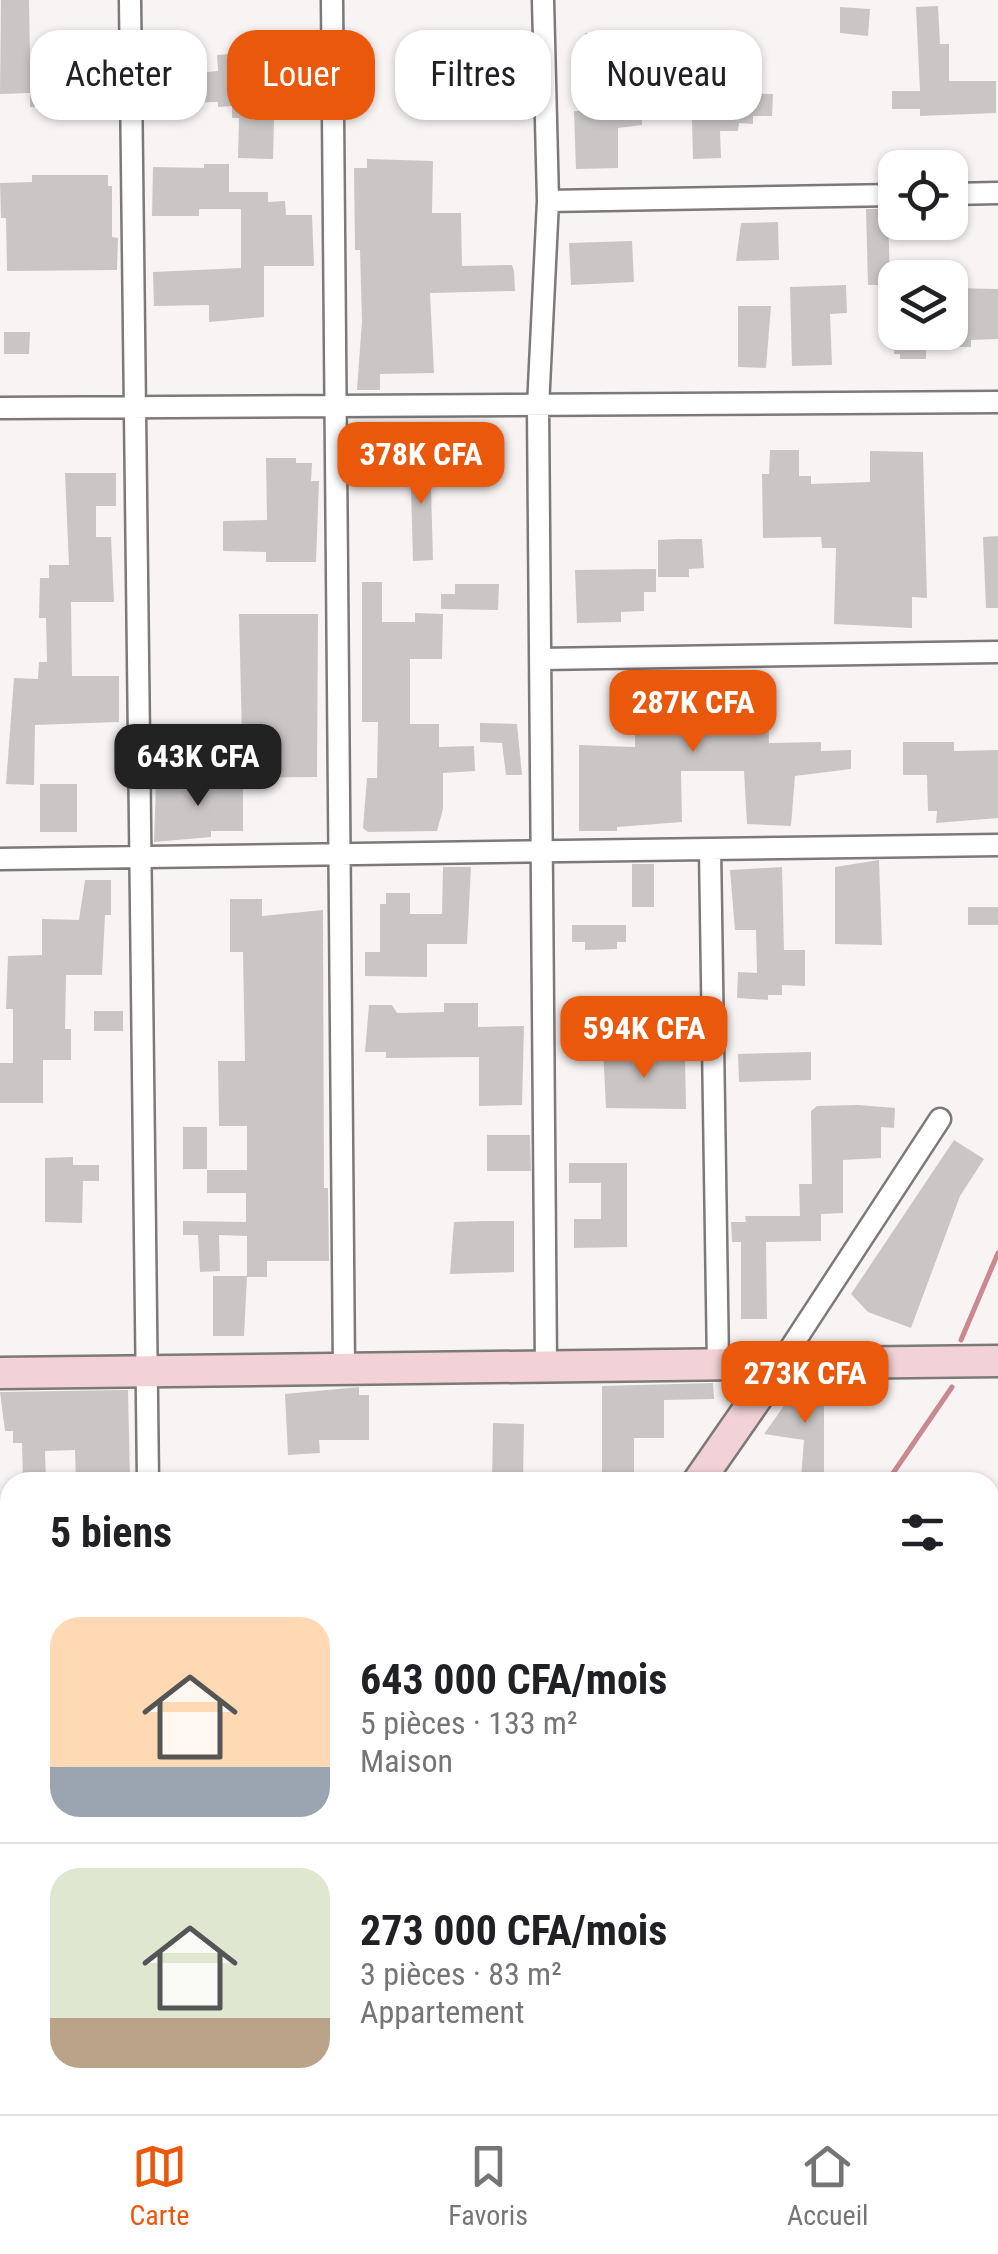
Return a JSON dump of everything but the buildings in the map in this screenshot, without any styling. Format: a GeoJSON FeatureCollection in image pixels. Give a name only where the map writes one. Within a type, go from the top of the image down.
{"type":"FeatureCollection","features":[{"type":"Feature","properties":{"kind":"street"},"geometry":{"type":"LineString","coordinates":[[130,0],[148,1472]]}},
{"type":"Feature","properties":{"kind":"street"},"geometry":{"type":"LineString","coordinates":[[332,0],[343,854],[344,1369]]}},
{"type":"Feature","properties":{"kind":"street"},"geometry":{"type":"LineString","coordinates":[[543,0],[548,201],[538,407],[546,1366]]}},
{"type":"Feature","properties":{"kind":"street"},"geometry":{"type":"LineString","coordinates":[[968,194],[998,193]]}},
{"type":"Feature","properties":{"kind":"street"},"geometry":{"type":"LineString","coordinates":[[548,201],[878,195]]}},
{"type":"Feature","properties":{"kind":"street"},"geometry":{"type":"LineString","coordinates":[[0,408],[998,402]]}},
{"type":"Feature","properties":{"kind":"street"},"geometry":{"type":"LineString","coordinates":[[541,659],[998,652]]}},
{"type":"Feature","properties":{"kind":"street"},"geometry":{"type":"LineString","coordinates":[[0,859],[998,845]]}},
{"type":"Feature","properties":{"kind":"street"},"geometry":{"type":"LineString","coordinates":[[710,849],[718,1365]]}},
{"type":"Feature","properties":{"kind":"street"},"geometry":{"type":"LineString","coordinates":[[705,1472],[940,1119]]}},
{"type":"Feature","properties":{"kind":"street"},"geometry":{"type":"LineString","coordinates":[[0,1373],[998,1361]]}},
{"type":"Feature","properties":{"kind":"waterway"},"geometry":{"type":"LineString","coordinates":[[961,1340],[998,1253]]}},
{"type":"Feature","properties":{"kind":"waterway"},"geometry":{"type":"LineString","coordinates":[[894,1472],[952,1387]]}}]}
